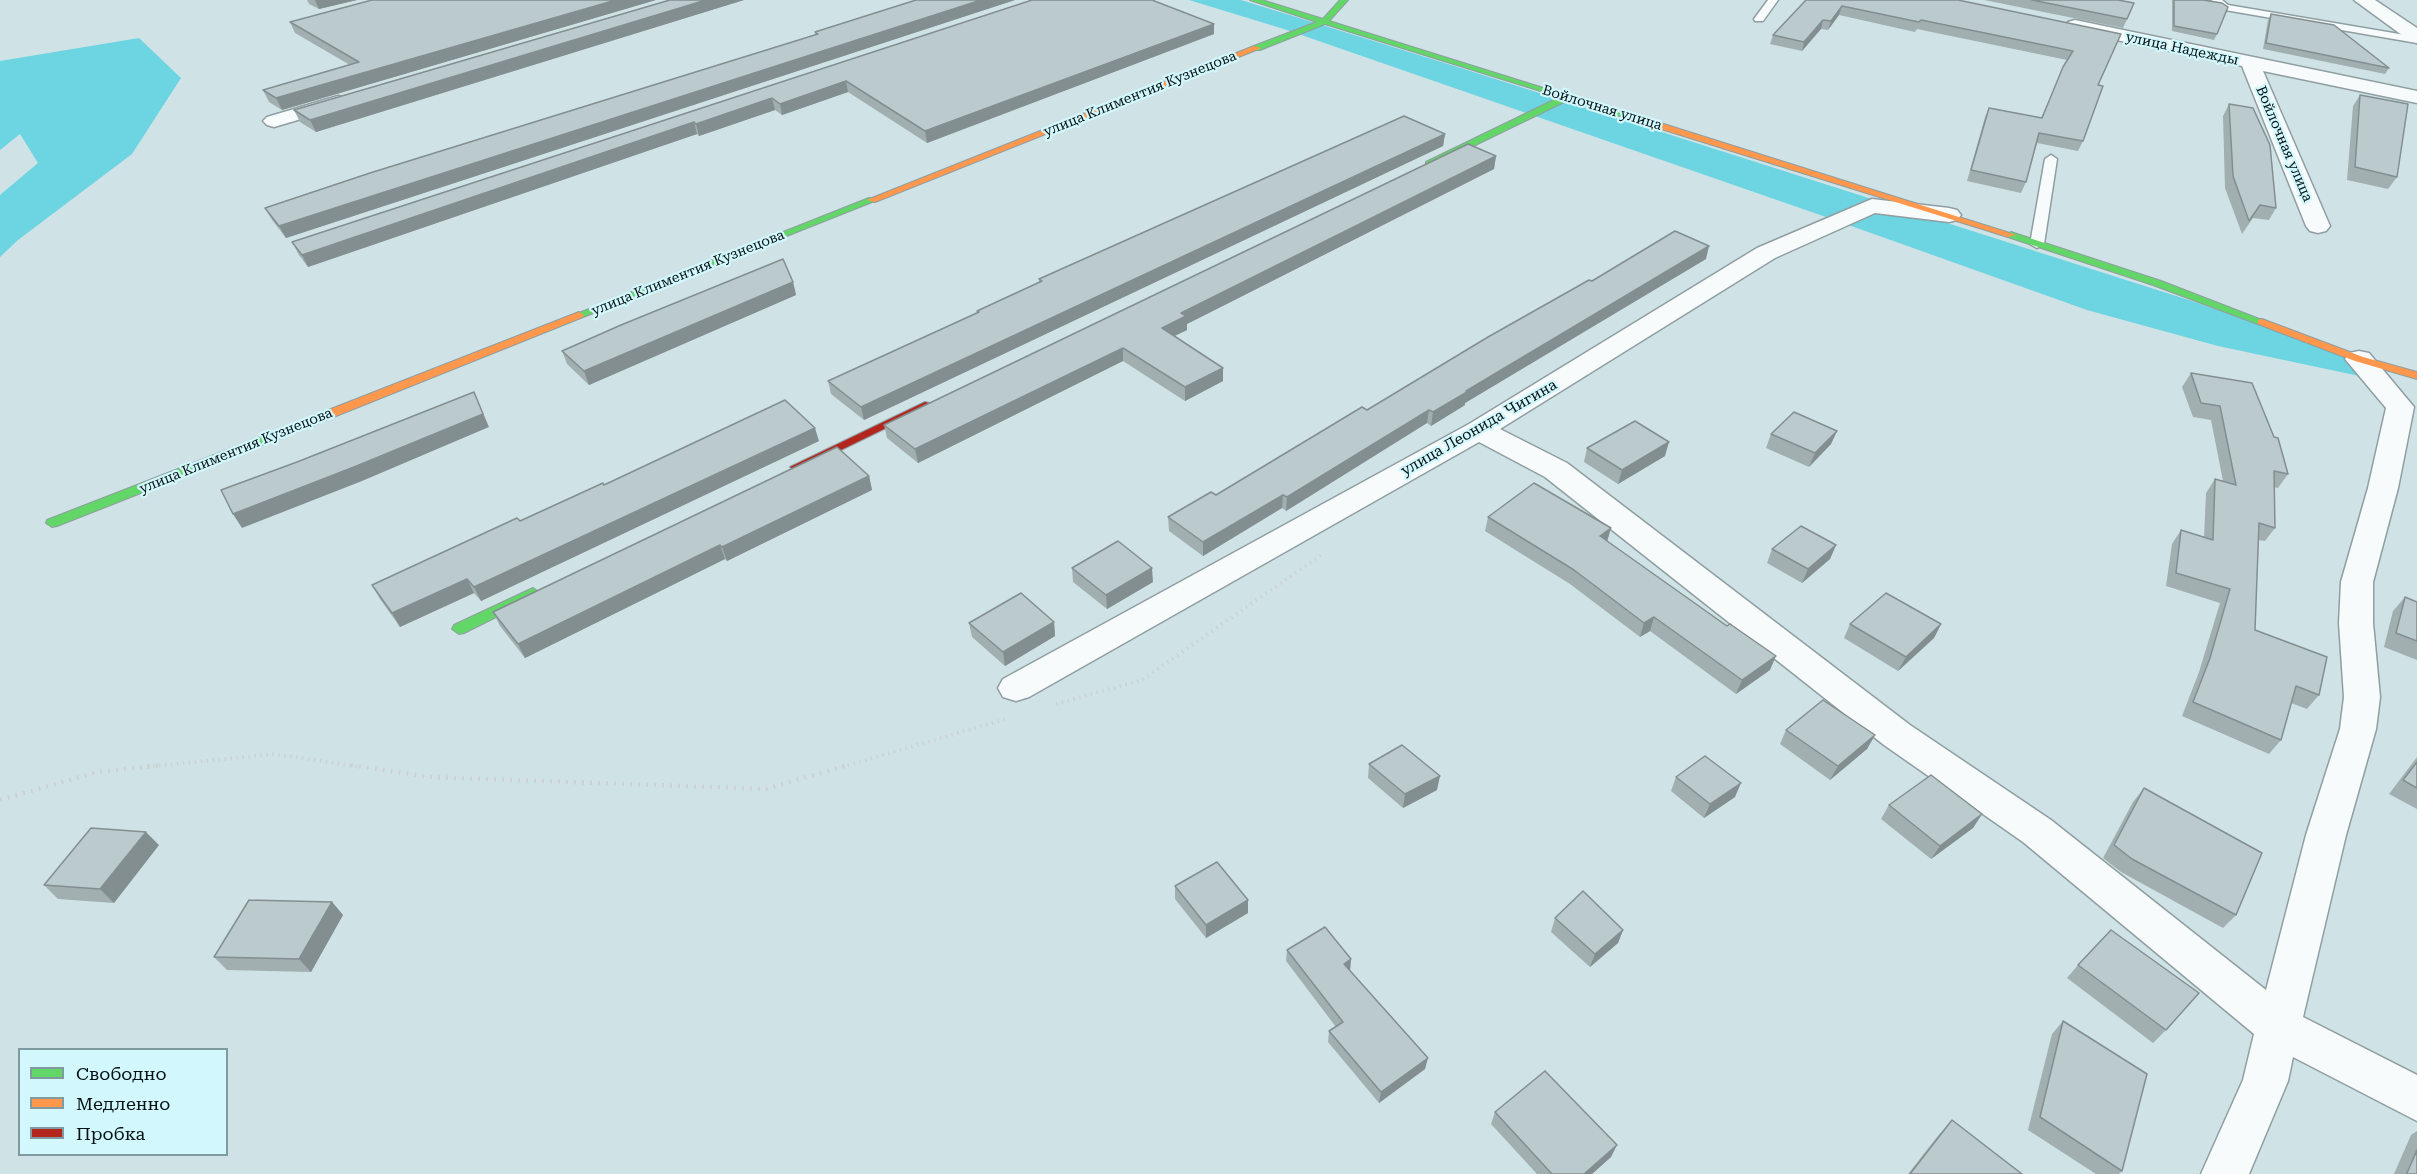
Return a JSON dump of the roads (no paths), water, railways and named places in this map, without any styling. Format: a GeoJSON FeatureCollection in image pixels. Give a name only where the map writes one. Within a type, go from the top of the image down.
{"type":"FeatureCollection","features":[{"type":"Feature","properties":{"kind":"street","name":"Войлочная улица"},"geometry":{"type":"LineString","coordinates":[[1254,0],[1949,215],[2157,283],[2358,359],[2417,376]]}},
{"type":"Feature","properties":{"kind":"street"},"geometry":{"type":"LineString","coordinates":[[1324,22],[1344,0]]}},
{"type":"Feature","properties":{"kind":"street"},"geometry":{"type":"LineString","coordinates":[[2363,0],[2417,39]]}},
{"type":"Feature","properties":{"kind":"street","name":"улица Климентия Кузнецова"},"geometry":{"type":"LineString","coordinates":[[52,523],[1324,22]]}},
{"type":"Feature","properties":{"kind":"street","name":"улица Надежды"},"geometry":{"type":"LineString","coordinates":[[2052,22],[2417,97]]}},
{"type":"Feature","properties":{"kind":"street","name":"Войлочная улица"},"geometry":{"type":"LineString","coordinates":[[2250,63],[2318,226]]}},
{"type":"Feature","properties":{"kind":"street"},"geometry":{"type":"LineString","coordinates":[[1418,170],[1569,97]]}},
{"type":"Feature","properties":{"kind":"street"},"geometry":{"type":"LineString","coordinates":[[274,121],[353,98]]}},
{"type":"Feature","properties":{"kind":"street","name":"улица Леонида Чигина"},"geometry":{"type":"LineString","coordinates":[[1018,701],[1479,430],[1766,253],[1872,206],[1949,215]]}},
{"type":"Feature","properties":{"kind":"street"},"geometry":{"type":"LineString","coordinates":[[2225,1174],[2265,1081],[2326,835],[2358,729],[2362,697],[2356,622],[2357,582],[2383,488],[2400,406],[2358,359]]}},
{"type":"Feature","properties":{"kind":"street"},"geometry":{"type":"LineString","coordinates":[[782,474],[933,402]]}},
{"type":"Feature","properties":{"kind":"street"},"geometry":{"type":"LineString","coordinates":[[1479,430],[1565,477],[1754,621],[1897,735],[2037,831],[2279,1027],[2417,1099]]}},
{"type":"Feature","properties":{"kind":"street"},"geometry":{"type":"LineString","coordinates":[[459,629],[545,587]]}},
{"type":"Feature","properties":{"kind":"lane"},"geometry":{"type":"LineString","coordinates":[[1759,19],[1773,0]]}},
{"type":"Feature","properties":{"kind":"lane"},"geometry":{"type":"LineString","coordinates":[[2216,0],[2225,8],[2417,39]]}},
{"type":"Feature","properties":{"kind":"lane"},"geometry":{"type":"LineString","coordinates":[[2037,244],[2051,159]]}}]}
